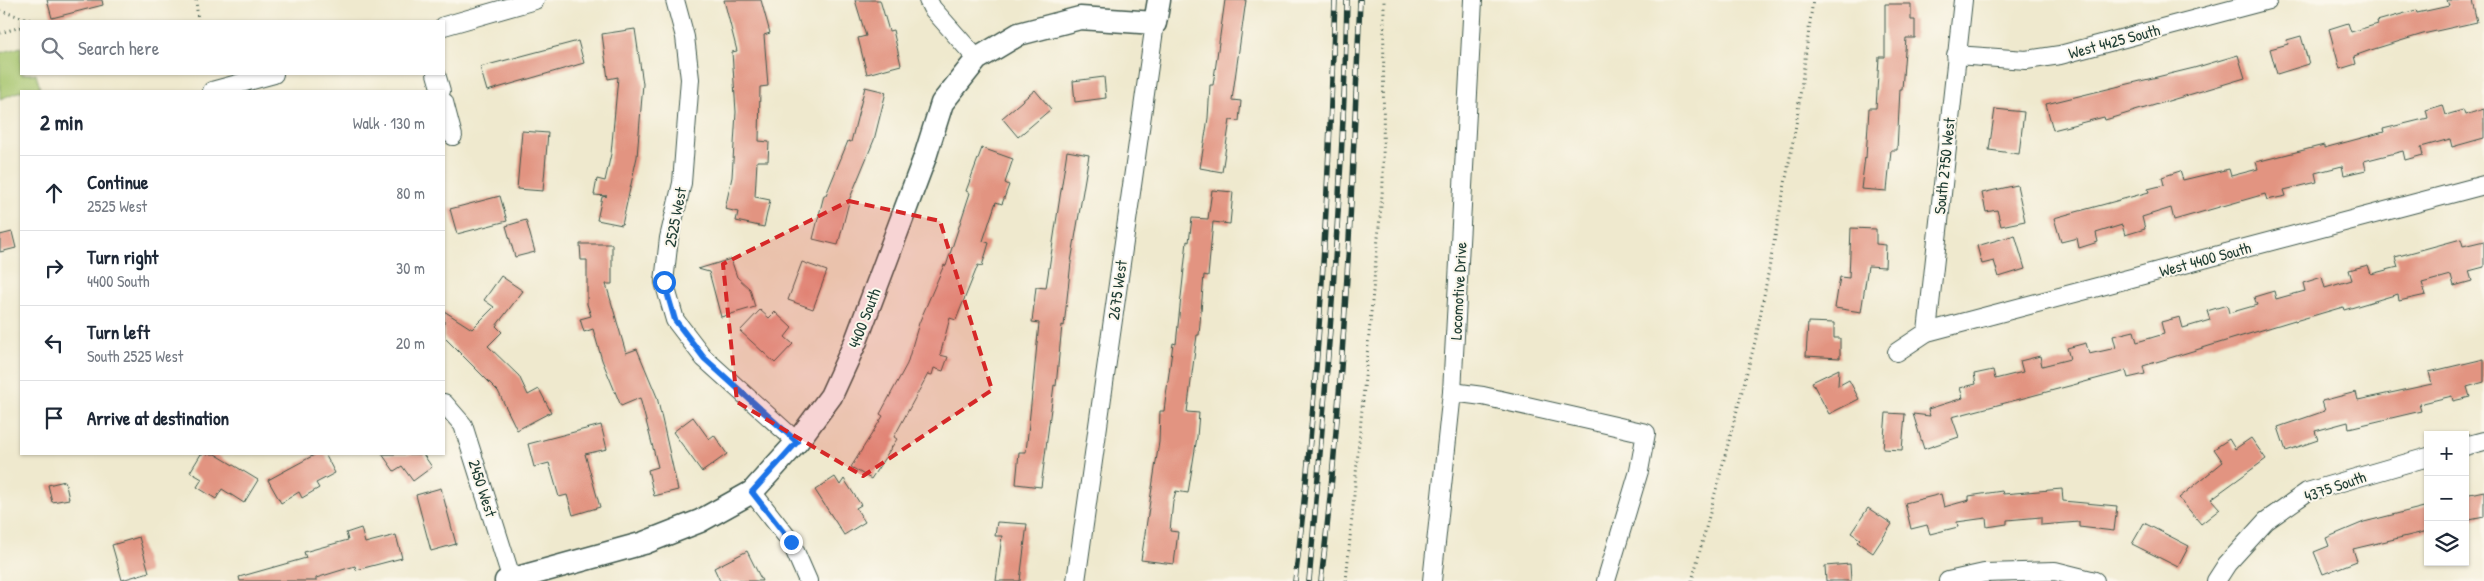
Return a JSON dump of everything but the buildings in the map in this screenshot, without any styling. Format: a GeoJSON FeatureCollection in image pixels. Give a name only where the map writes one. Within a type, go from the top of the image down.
{"type":"FeatureCollection","features":[{"type":"Feature","properties":{"kind":"street"},"geometry":{"type":"LineString","coordinates":[[445,26],[535,0]]}},
{"type":"Feature","properties":{"kind":"street","name":"2525 West"},"geometry":{"type":"LineString","coordinates":[[675,0],[685,37],[690,79],[682,183],[668,238],[664,282],[675,320],[704,358],[797,442]]}},
{"type":"Feature","properties":{"kind":"street"},"geometry":{"type":"LineString","coordinates":[[928,0],[932,8],[977,59]]}},
{"type":"Feature","properties":{"kind":"street","name":"2675 West"},"geometry":{"type":"LineString","coordinates":[[1076,581],[1158,0]]}},
{"type":"Feature","properties":{"kind":"street","name":"Locomotive Drive"},"geometry":{"type":"LineString","coordinates":[[1435,580],[1452,392],[1473,0]]}},
{"type":"Feature","properties":{"kind":"street","name":"South 2750 West"},"geometry":{"type":"LineString","coordinates":[[1927,332],[1963,0]]}},
{"type":"Feature","properties":{"kind":"street","name":"West 4425 South"},"geometry":{"type":"LineString","coordinates":[[1956,55],[2026,60],[2060,55],[2238,4],[2268,0]]}},
{"type":"Feature","properties":{"kind":"street","name":"4400 South"},"geometry":{"type":"LineString","coordinates":[[509,580],[644,543],[700,521],[752,492],[797,442],[831,396],[856,341],[925,157],[942,103],[977,59],[1019,34],[1080,18],[1155,23]]}},
{"type":"Feature","properties":{"kind":"street"},"geometry":{"type":"LineString","coordinates":[[216,90],[270,75]]}},
{"type":"Feature","properties":{"kind":"street"},"geometry":{"type":"LineString","coordinates":[[436,75],[441,90]]}},
{"type":"Feature","properties":{"kind":"street"},"geometry":{"type":"LineString","coordinates":[[445,106],[453,136]]}},
{"type":"Feature","properties":{"kind":"street","name":"West 4400 South"},"geometry":{"type":"LineString","coordinates":[[1897,352],[1927,332],[2484,185]]}},
{"type":"Feature","properties":{"kind":"street"},"geometry":{"type":"LineString","coordinates":[[1452,392],[1483,396],[1646,433],[1638,471],[1606,581]]}},
{"type":"Feature","properties":{"kind":"street","name":"2450 West"},"geometry":{"type":"LineString","coordinates":[[445,404],[463,425],[509,580]]}},
{"type":"Feature","properties":{"kind":"street"},"geometry":{"type":"LineString","coordinates":[[2469,445],[2484,441]]}},
{"type":"Feature","properties":{"kind":"street","name":"4375 South"},"geometry":{"type":"LineString","coordinates":[[2216,581],[2227,564],[2266,521],[2307,492],[2424,458]]}},
{"type":"Feature","properties":{"kind":"street"},"geometry":{"type":"LineString","coordinates":[[752,492],[791,542],[808,581]]}},
{"type":"Feature","properties":{"kind":"street"},"geometry":{"type":"LineString","coordinates":[[1948,581],[1984,573],[2055,571],[2095,581]]}},
{"type":"Feature","properties":{"kind":"path"},"geometry":{"type":"LineString","coordinates":[[196,0],[198,20]]}},
{"type":"Feature","properties":{"kind":"path"},"geometry":{"type":"LineString","coordinates":[[1346,581],[1383,184],[1384,0]]}},
{"type":"Feature","properties":{"kind":"path"},"geometry":{"type":"LineString","coordinates":[[1692,581],[1756,338],[1796,124],[1813,0]]}},
{"type":"Feature","properties":{"kind":"path"},"geometry":{"type":"LineString","coordinates":[[0,11],[32,20]]}},
{"type":"Feature","properties":{"kind":"path"},"geometry":{"type":"LineString","coordinates":[[0,33],[20,28]]}},
{"type":"Feature","properties":{"kind":"highlighted area"},"geometry":{"type":"Polygon","coordinates":[[[849,201],[940,221],[992,390],[863,476],[737,402],[723,264],[849,201]]]}},
{"type":"Feature","properties":{"kind":"green space"},"geometry":{"type":"Polygon","coordinates":[[[20,47],[20,75],[36,75],[40,88],[20,90],[0,99],[0,53],[20,47]]]}},
{"type":"Feature","properties":{"kind":"railway"},"geometry":{"type":"LineString","coordinates":[[1295,581],[1316,364],[1329,145],[1335,0]]}},
{"type":"Feature","properties":{"kind":"railway"},"geometry":{"type":"LineString","coordinates":[[1309,581],[1338,218],[1347,0]]}},
{"type":"Feature","properties":{"kind":"railway"},"geometry":{"type":"LineString","coordinates":[[1321,581],[1336,436],[1341,364],[1360,0]]}},
{"type":"Feature","properties":{"kind":"route"},"geometry":{"type":"LineString","coordinates":[[664,282],[675,320],[704,358],[797,442],[752,492],[791,542]]}}]}
